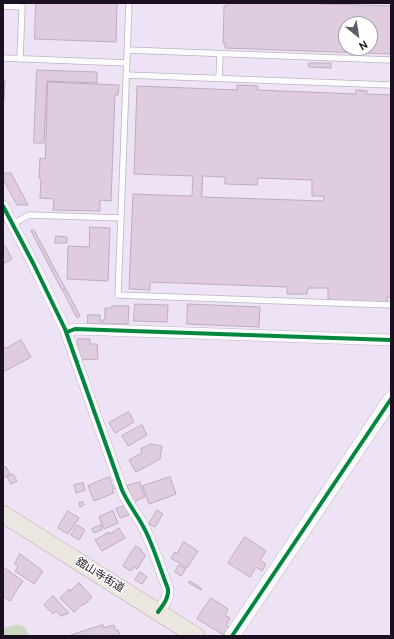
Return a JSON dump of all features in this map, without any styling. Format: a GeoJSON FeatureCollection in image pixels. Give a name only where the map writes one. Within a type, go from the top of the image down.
{"type":"FeatureCollection","features":[{"type":"Feature","properties":{"kind":"main road","name":"舘山寺街道"},"geometry":{"type":"LineString","coordinates":[[3,514],[196,636]]}},
{"type":"Feature","properties":{"kind":"street"},"geometry":{"type":"LineString","coordinates":[[3,206],[34,265],[66,332],[122,490],[147,533],[168,589],[167,599],[158,612]]}},
{"type":"Feature","properties":{"kind":"street"},"geometry":{"type":"LineString","coordinates":[[66,332],[75,329],[391,340]]}},
{"type":"Feature","properties":{"kind":"street"},"geometry":{"type":"LineString","coordinates":[[232,636],[391,399]]}},
{"type":"Feature","properties":{"kind":"lane"},"geometry":{"type":"LineString","coordinates":[[129,3],[118,295],[391,305]]}},
{"type":"Feature","properties":{"kind":"lane"},"geometry":{"type":"LineString","coordinates":[[3,6],[22,7],[20,59]]}},
{"type":"Feature","properties":{"kind":"lane"},"geometry":{"type":"LineString","coordinates":[[127,50],[391,60]]}},
{"type":"Feature","properties":{"kind":"lane"},"geometry":{"type":"LineString","coordinates":[[219,78],[220,54]]}},
{"type":"Feature","properties":{"kind":"lane"},"geometry":{"type":"LineString","coordinates":[[3,58],[127,63]]}},
{"type":"Feature","properties":{"kind":"lane"},"geometry":{"type":"LineString","coordinates":[[126,75],[391,85]]}},
{"type":"Feature","properties":{"kind":"lane"},"geometry":{"type":"LineString","coordinates":[[12,224],[29,215],[121,218]]}},
{"type":"Feature","properties":{"kind":"green space"},"geometry":{"type":"Polygon","coordinates":[[[16,625],[25,628],[29,636],[3,636],[3,628],[16,625]]]}},
{"type":"Feature","properties":{"kind":"building"},"geometry":{"type":"Polygon","coordinates":[[[36,3],[117,3],[116,42],[35,39],[36,3]]]}},
{"type":"Feature","properties":{"kind":"building"},"geometry":{"type":"Polygon","coordinates":[[[227,3],[296,3],[391,6],[391,54],[378,54],[378,16],[338,16],[338,52],[225,48],[225,43],[223,43],[224,6],[227,6],[227,3]]]}},
{"type":"Feature","properties":{"kind":"building"},"geometry":{"type":"Polygon","coordinates":[[[309,63],[331,63],[331,68],[309,67],[309,63]]]}},
{"type":"Feature","properties":{"kind":"building"},"geometry":{"type":"Polygon","coordinates":[[[37,70],[97,72],[97,83],[47,81],[44,143],[34,143],[37,70]]]}},
{"type":"Feature","properties":{"kind":"building"},"geometry":{"type":"Polygon","coordinates":[[[3,80],[5,80],[4,100],[3,100],[3,80]]]}},
{"type":"Feature","properties":{"kind":"building"},"geometry":{"type":"Polygon","coordinates":[[[48,82],[119,85],[118,95],[115,95],[111,201],[100,200],[100,211],[53,210],[54,199],[40,198],[40,158],[45,159],[48,82]]]}},
{"type":"Feature","properties":{"kind":"building"},"geometry":{"type":"Polygon","coordinates":[[[237,85],[258,86],[257,90],[356,94],[356,90],[367,91],[366,94],[391,95],[391,297],[387,297],[387,303],[328,301],[328,288],[308,288],[307,294],[287,294],[287,287],[150,282],[150,290],[129,289],[133,194],[192,196],[193,176],[134,174],[137,86],[237,90],[237,85]],[[203,176],[202,197],[324,201],[324,196],[312,196],[312,180],[258,178],[257,185],[225,184],[225,177],[203,176]]]}},
{"type":"Feature","properties":{"kind":"building"},"geometry":{"type":"Polygon","coordinates":[[[3,173],[11,173],[28,205],[17,205],[3,179],[3,173]]]}},
{"type":"Feature","properties":{"kind":"building"},"geometry":{"type":"Polygon","coordinates":[[[90,227],[110,228],[108,281],[67,279],[68,246],[89,247],[90,227]]]}},
{"type":"Feature","properties":{"kind":"building"},"geometry":{"type":"Polygon","coordinates":[[[34,230],[65,288],[62,290],[31,231],[34,230]]]}},
{"type":"Feature","properties":{"kind":"building"},"geometry":{"type":"Polygon","coordinates":[[[56,236],[67,237],[67,243],[55,243],[56,236]]]}},
{"type":"Feature","properties":{"kind":"building"},"geometry":{"type":"Polygon","coordinates":[[[5,246],[12,259],[3,264],[3,247],[5,246]]]}},
{"type":"Feature","properties":{"kind":"building"},"geometry":{"type":"Polygon","coordinates":[[[66,289],[80,316],[77,318],[63,291],[66,289]]]}},
{"type":"Feature","properties":{"kind":"building"},"geometry":{"type":"Polygon","coordinates":[[[135,304],[168,305],[167,322],[134,321],[135,304]]]}},
{"type":"Feature","properties":{"kind":"building"},"geometry":{"type":"Polygon","coordinates":[[[188,304],[260,307],[259,327],[187,324],[188,304]]]}},
{"type":"Feature","properties":{"kind":"building"},"geometry":{"type":"Polygon","coordinates":[[[112,306],[129,306],[128,324],[102,324],[102,320],[105,320],[105,308],[112,308],[112,306]]]}},
{"type":"Feature","properties":{"kind":"building"},"geometry":{"type":"Polygon","coordinates":[[[88,315],[100,315],[100,324],[88,324],[88,315]]]}},
{"type":"Feature","properties":{"kind":"building"},"geometry":{"type":"Polygon","coordinates":[[[78,339],[90,339],[90,344],[97,344],[98,359],[79,360],[78,339]]]}},
{"type":"Feature","properties":{"kind":"building"},"geometry":{"type":"Polygon","coordinates":[[[21,340],[31,357],[3,372],[3,347],[4,346],[6,348],[21,340]]]}},
{"type":"Feature","properties":{"kind":"building"},"geometry":{"type":"Polygon","coordinates":[[[129,412],[134,422],[115,433],[109,423],[129,412]]]}},
{"type":"Feature","properties":{"kind":"building"},"geometry":{"type":"Polygon","coordinates":[[[142,425],[147,435],[128,446],[122,436],[142,425]]]}},
{"type":"Feature","properties":{"kind":"building"},"geometry":{"type":"Polygon","coordinates":[[[151,444],[162,446],[160,459],[136,472],[129,460],[142,453],[141,449],[151,444]]]}},
{"type":"Feature","properties":{"kind":"building"},"geometry":{"type":"Polygon","coordinates":[[[3,467],[6,467],[10,474],[3,478],[3,467]]]}},
{"type":"Feature","properties":{"kind":"building"},"geometry":{"type":"Polygon","coordinates":[[[13,474],[17,481],[11,484],[7,477],[13,474]]]}},
{"type":"Feature","properties":{"kind":"building"},"geometry":{"type":"Polygon","coordinates":[[[109,477],[114,493],[94,501],[88,486],[109,477]]]}},
{"type":"Feature","properties":{"kind":"building"},"geometry":{"type":"Polygon","coordinates":[[[170,477],[176,494],[149,504],[143,486],[170,477]]]}},
{"type":"Feature","properties":{"kind":"building"},"geometry":{"type":"Polygon","coordinates":[[[140,482],[145,497],[133,503],[127,486],[140,482]]]}},
{"type":"Feature","properties":{"kind":"building"},"geometry":{"type":"Polygon","coordinates":[[[83,483],[85,490],[76,493],[74,485],[83,483]]]}},
{"type":"Feature","properties":{"kind":"building"},"geometry":{"type":"Polygon","coordinates":[[[83,502],[84,505],[80,507],[79,503],[83,502]]]}},
{"type":"Feature","properties":{"kind":"building"},"geometry":{"type":"Polygon","coordinates":[[[125,506],[129,515],[120,518],[116,509],[125,506]]]}},
{"type":"Feature","properties":{"kind":"building"},"geometry":{"type":"Polygon","coordinates":[[[157,510],[163,514],[155,527],[149,524],[157,510]]]}},
{"type":"Feature","properties":{"kind":"building"},"geometry":{"type":"Polygon","coordinates":[[[68,511],[79,518],[68,534],[58,528],[68,511]]]}},
{"type":"Feature","properties":{"kind":"building"},"geometry":{"type":"Polygon","coordinates":[[[113,511],[118,523],[104,529],[99,517],[113,511]]]}},
{"type":"Feature","properties":{"kind":"building"},"geometry":{"type":"Polygon","coordinates":[[[77,525],[85,530],[79,540],[71,535],[77,525]]]}},
{"type":"Feature","properties":{"kind":"building"},"geometry":{"type":"Polygon","coordinates":[[[101,525],[102,530],[94,533],[92,529],[101,525]]]}},
{"type":"Feature","properties":{"kind":"building"},"geometry":{"type":"Polygon","coordinates":[[[119,528],[125,538],[102,551],[95,540],[109,532],[110,534],[119,528]]]}},
{"type":"Feature","properties":{"kind":"building"},"geometry":{"type":"Polygon","coordinates":[[[245,537],[266,551],[260,560],[266,564],[262,571],[256,567],[250,577],[228,563],[245,537]]]}},
{"type":"Feature","properties":{"kind":"building"},"geometry":{"type":"Polygon","coordinates":[[[184,542],[198,551],[187,568],[171,558],[175,552],[177,553],[184,542]]]}},
{"type":"Feature","properties":{"kind":"building"},"geometry":{"type":"Polygon","coordinates":[[[136,546],[146,555],[137,569],[134,567],[131,571],[123,566],[136,546]]]}},
{"type":"Feature","properties":{"kind":"building"},"geometry":{"type":"Polygon","coordinates":[[[20,554],[43,571],[34,584],[15,571],[18,567],[15,564],[20,554]]]}},
{"type":"Feature","properties":{"kind":"building"},"geometry":{"type":"Polygon","coordinates":[[[179,565],[186,569],[181,576],[175,572],[179,565]]]}},
{"type":"Feature","properties":{"kind":"building"},"geometry":{"type":"Polygon","coordinates":[[[3,567],[23,581],[10,601],[4,597],[3,599],[3,567]]]}},
{"type":"Feature","properties":{"kind":"building"},"geometry":{"type":"Polygon","coordinates":[[[140,572],[147,577],[142,584],[135,580],[140,572]]]}},
{"type":"Feature","properties":{"kind":"building"},"geometry":{"type":"Polygon","coordinates":[[[190,581],[202,589],[201,590],[189,583],[190,581]]]}},
{"type":"Feature","properties":{"kind":"building"},"geometry":{"type":"Polygon","coordinates":[[[79,583],[92,597],[74,612],[60,598],[69,589],[70,591],[79,583]]]}},
{"type":"Feature","properties":{"kind":"building"},"geometry":{"type":"Polygon","coordinates":[[[53,596],[69,613],[61,616],[56,611],[53,614],[44,605],[53,596]]]}},
{"type":"Feature","properties":{"kind":"building"},"geometry":{"type":"Polygon","coordinates":[[[211,598],[228,609],[225,615],[230,618],[226,625],[229,627],[224,635],[197,619],[211,598]]]}},
{"type":"Feature","properties":{"kind":"building"},"geometry":{"type":"Polygon","coordinates":[[[103,625],[103,628],[114,625],[120,636],[72,635],[103,625]]]}},
{"type":"Feature","properties":{"kind":"cycle path"},"geometry":{"type":"LineString","coordinates":[[3,206],[65,329],[122,490],[144,528],[155,554],[168,589],[167,598],[158,612]]}},
{"type":"Feature","properties":{"kind":"cycle path"},"geometry":{"type":"LineString","coordinates":[[67,332],[75,329],[391,340]]}},
{"type":"Feature","properties":{"kind":"cycle path"},"geometry":{"type":"LineString","coordinates":[[232,636],[391,399]]}}]}
